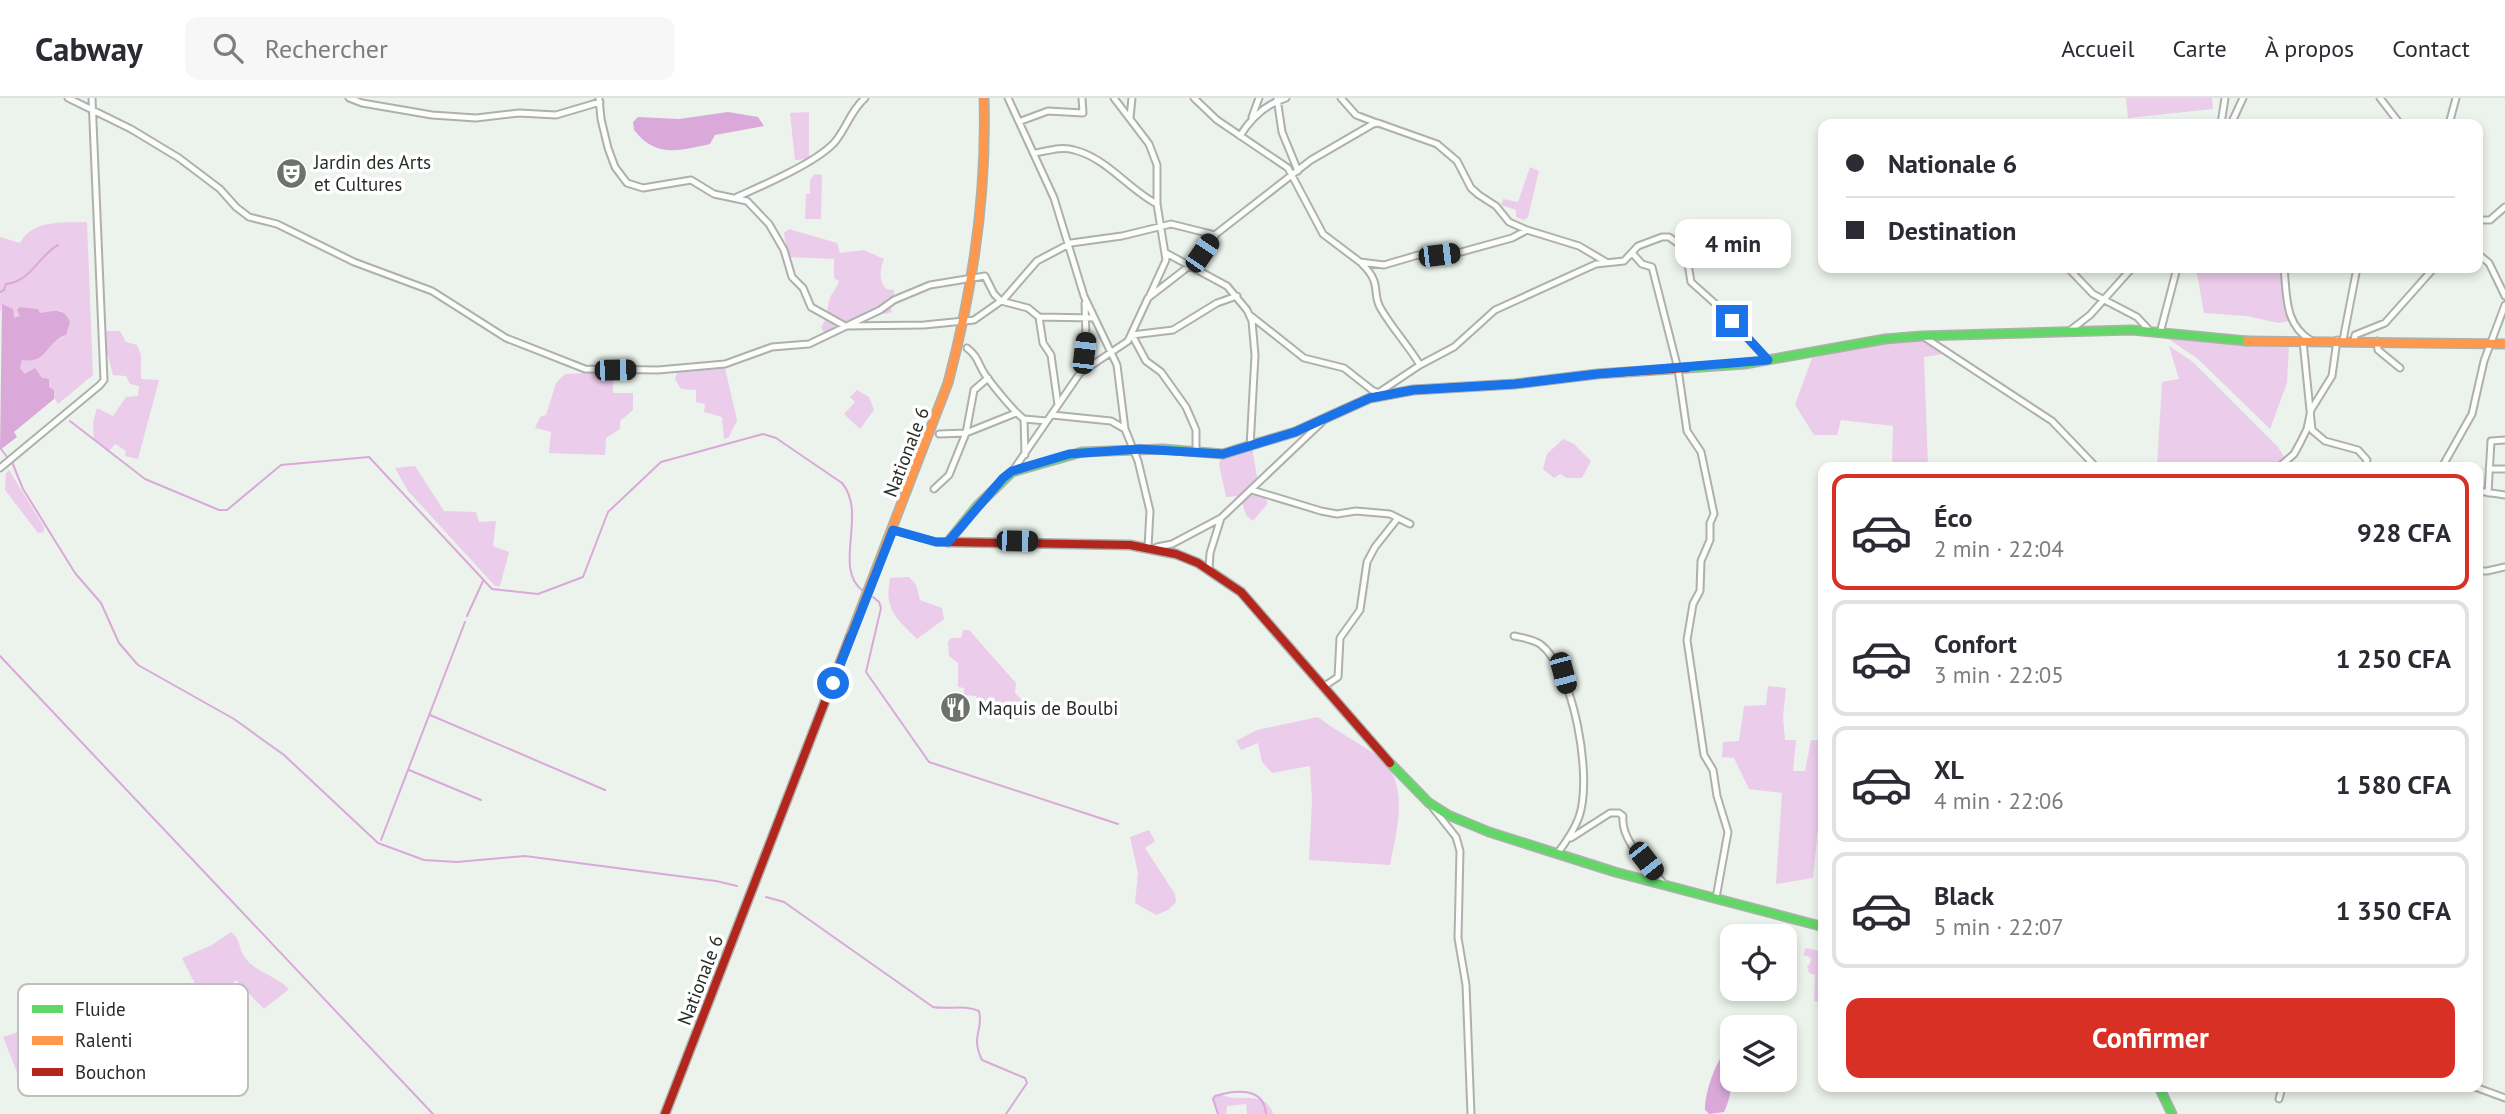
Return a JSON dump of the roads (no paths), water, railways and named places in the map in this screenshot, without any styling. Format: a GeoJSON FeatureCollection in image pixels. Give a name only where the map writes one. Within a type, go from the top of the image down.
{"type":"FeatureCollection","features":[{"type":"Feature","properties":{"kind":"street"},"geometry":{"type":"LineString","coordinates":[[68,98],[179,158],[220,188],[236,207],[249,216],[276,224],[354,262],[432,291],[506,338],[573,367],[606,370],[704,367],[726,363],[772,347],[809,344],[921,288],[974,277],[985,276],[993,294],[1001,301],[1028,308],[1039,317],[1094,318]]}},
{"type":"Feature","properties":{"kind":"street"},"geometry":{"type":"LineString","coordinates":[[0,468],[104,380],[92,98]]}},
{"type":"Feature","properties":{"kind":"street"},"geometry":{"type":"LineString","coordinates":[[349,98],[362,103],[432,115],[476,118],[519,113],[556,115],[600,100],[602,126],[608,148],[615,167],[626,183],[643,188],[691,180],[714,194],[737,197],[753,205],[769,223],[784,250],[792,277],[803,288],[811,307],[845,326],[925,325],[979,317],[1011,293],[1037,261],[1068,244],[1179,225],[1215,235]]}},
{"type":"Feature","properties":{"kind":"street"},"geometry":{"type":"LineString","coordinates":[[737,197],[816,159],[835,142],[847,119],[865,98]]}},
{"type":"Feature","properties":{"kind":"street","name":"Nationale 6"},"geometry":{"type":"LineString","coordinates":[[665,1114],[936,418],[965,320],[974,277],[985,174],[984,98]]}},
{"type":"Feature","properties":{"kind":"street"},"geometry":{"type":"LineString","coordinates":[[1009,98],[1054,198],[1085,299],[1119,370],[1125,429],[1150,511],[1151,547]]}},
{"type":"Feature","properties":{"kind":"street"},"geometry":{"type":"LineString","coordinates":[[1021,121],[1048,111],[1083,113],[1082,98]]}},
{"type":"Feature","properties":{"kind":"street"},"geometry":{"type":"LineString","coordinates":[[948,542],[976,506],[1025,455],[1080,373],[1112,353],[1132,335],[1163,270],[1166,253],[1157,204],[1156,160],[1114,98]]}},
{"type":"Feature","properties":{"kind":"street"},"geometry":{"type":"LineString","coordinates":[[1130,118],[1132,98]]}},
{"type":"Feature","properties":{"kind":"street"},"geometry":{"type":"LineString","coordinates":[[1194,98],[1217,120],[1296,173]]}},
{"type":"Feature","properties":{"kind":"street"},"geometry":{"type":"LineString","coordinates":[[1240,136],[1251,120],[1259,98]]}},
{"type":"Feature","properties":{"kind":"street"},"geometry":{"type":"LineString","coordinates":[[1251,120],[1277,99],[1286,98]]}},
{"type":"Feature","properties":{"kind":"street"},"geometry":{"type":"LineString","coordinates":[[1341,98],[1356,116],[1437,144],[1457,161],[1471,188],[1496,206],[1509,222],[1578,246],[1606,262]]}},
{"type":"Feature","properties":{"kind":"street"},"geometry":{"type":"LineString","coordinates":[[2222,119],[2225,98]]}},
{"type":"Feature","properties":{"kind":"street"},"geometry":{"type":"LineString","coordinates":[[2234,119],[2244,98]]}},
{"type":"Feature","properties":{"kind":"street"},"geometry":{"type":"LineString","coordinates":[[2380,98],[2396,119]]}},
{"type":"Feature","properties":{"kind":"street"},"geometry":{"type":"LineString","coordinates":[[2450,119],[2456,98]]}},
{"type":"Feature","properties":{"kind":"street"},"geometry":{"type":"LineString","coordinates":[[1277,99],[1286,146],[1324,234],[1345,253],[1360,262],[1373,277],[1378,290],[1379,306],[1420,365]]}},
{"type":"Feature","properties":{"kind":"street"},"geometry":{"type":"LineString","coordinates":[[1148,298],[1197,260],[1215,235],[1296,173],[1320,155],[1378,123]]}},
{"type":"Feature","properties":{"kind":"street"},"geometry":{"type":"LineString","coordinates":[[1035,153],[1072,149],[1106,166],[1132,189],[1157,204]]}},
{"type":"Feature","properties":{"kind":"street"},"geometry":{"type":"LineString","coordinates":[[2483,220],[2490,220],[2505,207]]}},
{"type":"Feature","properties":{"kind":"street"},"geometry":{"type":"LineString","coordinates":[[1360,262],[1384,265],[1418,255],[1454,254],[1512,238],[1527,230]]}},
{"type":"Feature","properties":{"kind":"street"},"geometry":{"type":"LineString","coordinates":[[1012,471],[1082,452],[1133,450],[1223,454],[1323,421],[1378,395],[1420,365],[1454,347],[1495,310],[1562,278],[1606,262],[1624,261],[1638,246],[1662,237],[1669,237],[1683,247],[1691,282],[1719,307],[1768,360]]}},
{"type":"Feature","properties":{"kind":"street"},"geometry":{"type":"LineString","coordinates":[[1166,253],[1227,286],[1249,314],[1304,358],[1344,368],[1378,395],[1768,360],[1921,335],[2132,330],[2243,341],[2340,340],[2505,344]]}},
{"type":"Feature","properties":{"kind":"street"},"geometry":{"type":"LineString","coordinates":[[1633,254],[1643,264],[1652,267],[1678,369],[1687,431],[1700,452],[1714,516],[1710,523],[1710,540],[1701,561],[1700,591],[1693,604],[1687,640],[1704,755],[1713,770],[1717,796],[1727,825],[1728,840],[1716,898]]}},
{"type":"Feature","properties":{"kind":"street"},"geometry":{"type":"LineString","coordinates":[[2483,258],[2489,263],[2505,296]]}},
{"type":"Feature","properties":{"kind":"street"},"geometry":{"type":"LineString","coordinates":[[2073,273],[2104,300],[2145,323],[2155,333]]}},
{"type":"Feature","properties":{"kind":"street"},"geometry":{"type":"LineString","coordinates":[[2068,332],[2104,300],[2128,273]]}},
{"type":"Feature","properties":{"kind":"street"},"geometry":{"type":"LineString","coordinates":[[2155,333],[2175,273]]}},
{"type":"Feature","properties":{"kind":"street"},"geometry":{"type":"LineString","coordinates":[[2285,273],[2291,321],[2307,341],[2312,430],[2325,441],[2358,450],[2366,462]]}},
{"type":"Feature","properties":{"kind":"street"},"geometry":{"type":"LineString","coordinates":[[2285,462],[2294,454],[2307,429],[2311,410],[2332,376],[2356,273]]}},
{"type":"Feature","properties":{"kind":"street"},"geometry":{"type":"LineString","coordinates":[[2354,341],[2355,335],[2385,323],[2430,273]]}},
{"type":"Feature","properties":{"kind":"street"},"geometry":{"type":"LineString","coordinates":[[1132,335],[1172,330],[1217,303],[1237,296]]}},
{"type":"Feature","properties":{"kind":"street"},"geometry":{"type":"LineString","coordinates":[[1080,373],[1086,318],[1085,299]]}},
{"type":"Feature","properties":{"kind":"street"},"geometry":{"type":"LineString","coordinates":[[2444,462],[2472,414],[2490,342],[2505,305]]}},
{"type":"Feature","properties":{"kind":"street"},"geometry":{"type":"LineString","coordinates":[[1249,314],[1255,355],[1251,381],[1250,447]]}},
{"type":"Feature","properties":{"kind":"street"},"geometry":{"type":"LineString","coordinates":[[1039,317],[1043,343],[1051,355],[1058,405]]}},
{"type":"Feature","properties":{"kind":"street"},"geometry":{"type":"LineString","coordinates":[[1132,335],[1146,361],[1161,372],[1186,407],[1196,430],[1196,452]]}},
{"type":"Feature","properties":{"kind":"street"},"geometry":{"type":"LineString","coordinates":[[1921,335],[2052,421],[2091,462]]}},
{"type":"Feature","properties":{"kind":"street"},"geometry":{"type":"LineString","coordinates":[[2377,341],[2378,350],[2400,368]]}},
{"type":"Feature","properties":{"kind":"street"},"geometry":{"type":"LineString","coordinates":[[967,348],[977,355],[988,378],[1010,402],[1016,413],[1024,419],[1048,421]]}},
{"type":"Feature","properties":{"kind":"street"},"geometry":{"type":"LineString","coordinates":[[934,489],[949,475],[966,433],[974,390],[988,378]]}},
{"type":"Feature","properties":{"kind":"street"},"geometry":{"type":"LineString","coordinates":[[939,434],[966,433],[1016,413]]}},
{"type":"Feature","properties":{"kind":"street"},"geometry":{"type":"LineString","coordinates":[[1052,415],[1111,421],[1125,429]]}},
{"type":"Feature","properties":{"kind":"street"},"geometry":{"type":"LineString","coordinates":[[1024,419],[1025,455]]}},
{"type":"Feature","properties":{"kind":"street"},"geometry":{"type":"LineString","coordinates":[[1151,547],[1172,544],[1221,518],[1323,421]]}},
{"type":"Feature","properties":{"kind":"street"},"geometry":{"type":"LineString","coordinates":[[2488,493],[2491,441],[2505,440]]}},
{"type":"Feature","properties":{"kind":"street"},"geometry":{"type":"LineString","coordinates":[[2489,469],[2505,469]]}},
{"type":"Feature","properties":{"kind":"street"},"geometry":{"type":"LineString","coordinates":[[1252,490],[1337,514],[1356,511],[1381,513],[1410,524]]}},
{"type":"Feature","properties":{"kind":"street"},"geometry":{"type":"LineString","coordinates":[[2483,492],[2505,495]]}},
{"type":"Feature","properties":{"kind":"street"},"geometry":{"type":"LineString","coordinates":[[1209,569],[1210,553],[1221,518]]}},
{"type":"Feature","properties":{"kind":"street"},"geometry":{"type":"LineString","coordinates":[[1323,687],[1338,677],[1340,638],[1360,610],[1367,562],[1374,547],[1398,518]]}},
{"type":"Feature","properties":{"kind":"street"},"geometry":{"type":"LineString","coordinates":[[893,530],[936,542],[1110,542],[1151,547],[1187,558],[1209,569],[1241,593],[1400,774],[1429,803],[1456,837],[1460,851],[1458,938],[1466,985],[1471,1114]]}},
{"type":"Feature","properties":{"kind":"street"},"geometry":{"type":"LineString","coordinates":[[2483,569],[2505,567]]}},
{"type":"Feature","properties":{"kind":"street"},"geometry":{"type":"LineString","coordinates":[[1514,636],[1537,641],[1546,649],[1563,673],[1576,715],[1584,762],[1582,802],[1580,815],[1568,840],[1557,854]]}},
{"type":"Feature","properties":{"kind":"street"},"geometry":{"type":"LineString","coordinates":[[1429,803],[1448,815],[1489,832],[1557,854],[1818,925]]}},
{"type":"Feature","properties":{"kind":"street"},"geometry":{"type":"LineString","coordinates":[[1568,840],[1610,813],[1619,813],[1623,816],[1622,824],[1630,842],[1665,885]]}},
{"type":"Feature","properties":{"kind":"street"},"geometry":{"type":"LineString","coordinates":[[2483,1090],[2505,1098]]}},
{"type":"Feature","properties":{"kind":"street"},"geometry":{"type":"LineString","coordinates":[[2161,1092],[2172,1114]]}},
{"type":"Feature","properties":{"kind":"street"},"geometry":{"type":"LineString","coordinates":[[2279,1099],[2281,1092]]}},
{"type":"Feature","properties":{"kind":"waterway"},"geometry":{"type":"LineString","coordinates":[[0,292],[6,284],[29,273],[58,245]]}},
{"type":"Feature","properties":{"kind":"waterway"},"geometry":{"type":"LineString","coordinates":[[70,421],[145,479],[219,510],[227,510],[281,465],[369,457],[492,589],[538,594],[583,577],[608,512],[661,462],[763,434],[776,438],[842,483],[852,510],[850,569],[854,581],[863,591]]}},
{"type":"Feature","properties":{"kind":"waterway"},"geometry":{"type":"LineString","coordinates":[[1,449],[8,458]]}},
{"type":"Feature","properties":{"kind":"waterway"},"geometry":{"type":"LineString","coordinates":[[12,462],[23,489],[75,573],[101,603],[119,643],[138,665],[234,719],[284,755],[378,843],[424,860],[457,862],[525,856],[737,886]]}},
{"type":"Feature","properties":{"kind":"waterway"},"geometry":{"type":"LineString","coordinates":[[467,616],[483,581]]}},
{"type":"Feature","properties":{"kind":"waterway"},"geometry":{"type":"LineString","coordinates":[[873,597],[881,608],[866,672],[929,762],[1118,824]]}},
{"type":"Feature","properties":{"kind":"waterway"},"geometry":{"type":"LineString","coordinates":[[381,840],[465,622]]}},
{"type":"Feature","properties":{"kind":"waterway"},"geometry":{"type":"LineString","coordinates":[[0,656],[433,1114]]}},
{"type":"Feature","properties":{"kind":"waterway"},"geometry":{"type":"LineString","coordinates":[[430,715],[605,790]]}},
{"type":"Feature","properties":{"kind":"waterway"},"geometry":{"type":"LineString","coordinates":[[409,770],[481,800]]}},
{"type":"Feature","properties":{"kind":"waterway"},"geometry":{"type":"LineString","coordinates":[[766,897],[784,902],[933,1007],[979,1011],[977,1045],[982,1060],[1025,1078],[1027,1083],[1006,1114]]}},
{"type":"Feature","properties":{"kind":"waterway"},"geometry":{"type":"LineString","coordinates":[[1218,1114],[1213,1099],[1231,1092],[1254,1094],[1264,1105],[1266,1114]]}},
{"type":"Feature","properties":{"kind":"place","name":"Jardin des Arts et Cultures"},"geometry":{"type":"Point","coordinates":[291,173]}},
{"type":"Feature","properties":{"kind":"place","name":"Maquis de Boulbi"},"geometry":{"type":"Point","coordinates":[955,708]}}]}
